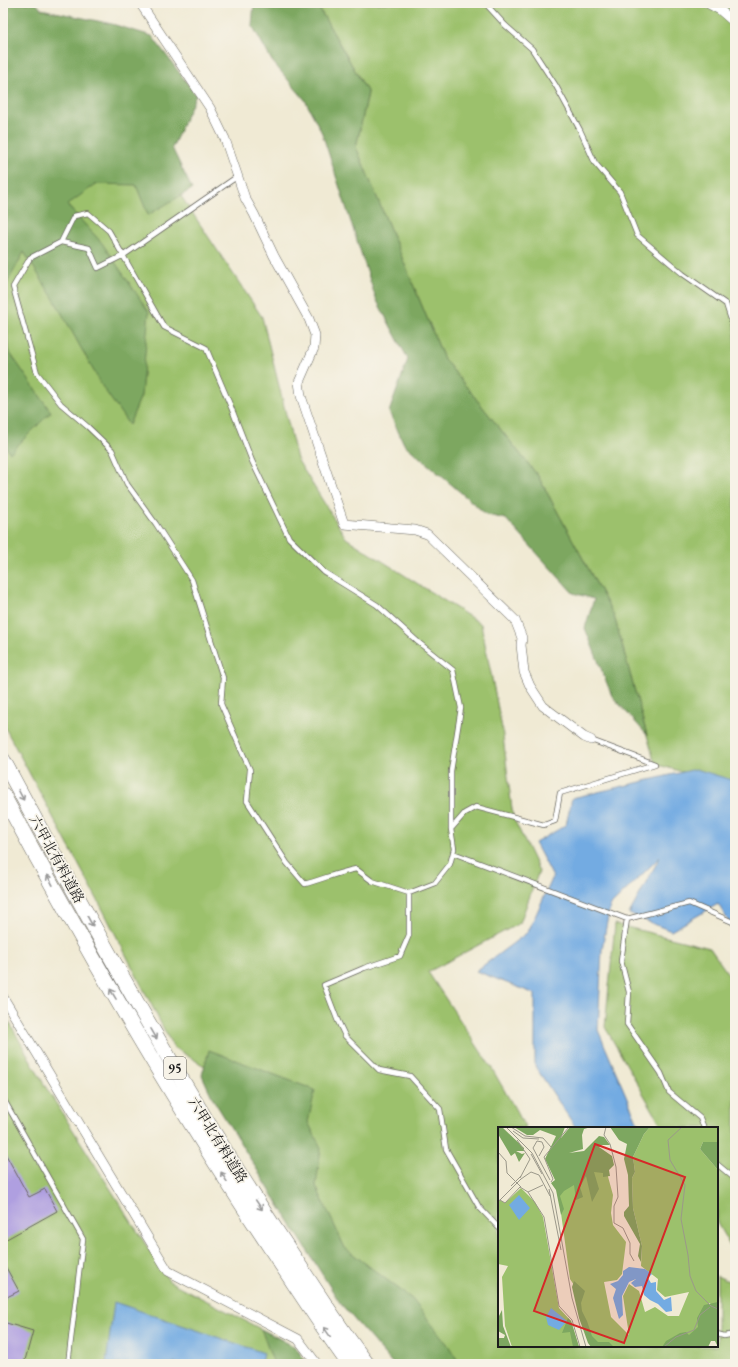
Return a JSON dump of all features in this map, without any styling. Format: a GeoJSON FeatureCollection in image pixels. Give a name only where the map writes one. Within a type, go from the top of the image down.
{"type":"FeatureCollection","features":[{"type":"Feature","properties":{"kind":"main road","name":"六甲北有料道路"},"geometry":{"type":"LineString","coordinates":[[3,760],[119,973],[194,1102],[250,1191],[324,1303],[367,1364]]}},
{"type":"Feature","properties":{"kind":"main road","name":"六甲北有料道路"},"geometry":{"type":"LineString","coordinates":[[3,795],[105,980],[182,1110],[230,1187],[349,1364]]}},
{"type":"Feature","properties":{"kind":"street"},"geometry":{"type":"LineString","coordinates":[[140,3],[210,108],[225,138],[245,198],[274,256],[309,319],[315,336],[314,348],[299,382],[301,396],[344,524],[415,530],[427,534],[515,620],[522,638],[521,645],[524,672],[530,686],[543,706],[584,737],[591,740]]}},
{"type":"Feature","properties":{"kind":"street"},"geometry":{"type":"LineString","coordinates":[[707,3],[720,10],[735,23]]}},
{"type":"Feature","properties":{"kind":"street"},"geometry":{"type":"LineString","coordinates":[[3,997],[168,1271],[298,1339],[317,1364]]}},
{"type":"Feature","properties":{"kind":"lane"},"geometry":{"type":"LineString","coordinates":[[485,3],[505,25],[532,49],[556,86],[580,130],[595,163],[620,192],[637,235],[683,274],[726,304],[735,332]]}},
{"type":"Feature","properties":{"kind":"lane"},"geometry":{"type":"LineString","coordinates":[[61,242],[89,248],[98,268],[124,255],[238,176]]}},
{"type":"Feature","properties":{"kind":"lane"},"geometry":{"type":"LineString","coordinates":[[88,213],[109,231],[164,327],[206,348],[252,461],[289,538],[324,572],[376,605],[453,670],[461,708],[451,771],[451,829],[454,849],[450,864],[436,883],[409,893],[372,882],[356,869],[342,871],[306,884],[287,863],[247,801],[250,770],[221,704],[223,678],[192,580],[156,524],[127,484],[112,450],[61,404],[37,373],[13,287],[30,258],[61,242],[74,216],[88,213]]}},
{"type":"Feature","properties":{"kind":"lane"},"geometry":{"type":"LineString","coordinates":[[451,829],[465,814],[476,807],[544,825],[555,821],[560,793],[655,764],[591,740]]}},
{"type":"Feature","properties":{"kind":"lane"},"geometry":{"type":"LineString","coordinates":[[453,853],[627,919],[689,903],[735,923]]}},
{"type":"Feature","properties":{"kind":"lane"},"geometry":{"type":"LineString","coordinates":[[409,893],[409,935],[400,956],[364,968],[324,985],[345,1036],[379,1070],[410,1076],[440,1109],[446,1149],[479,1207],[498,1227]]}},
{"type":"Feature","properties":{"kind":"lane"},"geometry":{"type":"LineString","coordinates":[[627,919],[621,961],[629,992],[627,1024],[661,1073],[669,1092],[700,1118],[704,1127]]}},
{"type":"Feature","properties":{"kind":"lane"},"geometry":{"type":"LineString","coordinates":[[3,1098],[83,1239],[68,1364]]}},
{"type":"Feature","properties":{"kind":"lane"},"geometry":{"type":"LineString","coordinates":[[718,1165],[735,1179]]}},
{"type":"Feature","properties":{"kind":"lane"},"geometry":{"type":"LineString","coordinates":[[718,1334],[724,1336],[735,1334]]}},
{"type":"Feature","properties":{"kind":"green space"},"geometry":{"type":"Polygon","coordinates":[[[3,3],[36,3],[41,9],[112,24],[152,36],[196,95],[172,148],[192,189],[148,215],[136,185],[96,184],[67,205],[102,243],[149,312],[141,396],[129,425],[102,386],[55,301],[24,252],[5,287],[8,350],[51,412],[10,453],[3,443],[3,3]]]}},
{"type":"Feature","properties":{"kind":"green space"},"geometry":{"type":"Polygon","coordinates":[[[254,3],[316,3],[368,93],[356,147],[444,359],[538,476],[614,616],[647,735],[612,696],[585,628],[594,599],[573,593],[506,519],[487,515],[404,444],[389,412],[408,359],[376,299],[322,133],[305,100],[272,61],[252,25],[254,3]]]}},
{"type":"Feature","properties":{"kind":"green space"},"geometry":{"type":"Polygon","coordinates":[[[316,3],[735,3],[735,787],[655,764],[614,616],[538,476],[444,359],[356,147],[368,93],[316,3]]]}},
{"type":"Feature","properties":{"kind":"green space"},"geometry":{"type":"Polygon","coordinates":[[[93,166],[167,175],[262,317],[297,459],[346,538],[481,624],[502,728],[513,817],[539,871],[520,923],[428,972],[491,1067],[525,1127],[498,1127],[498,1347],[718,1347],[718,1276],[735,1284],[735,1364],[415,1364],[246,1091],[173,1047],[103,910],[3,724],[3,234],[93,166]]]}},
{"type":"Feature","properties":{"kind":"green space"},"geometry":{"type":"Polygon","coordinates":[[[615,924],[710,948],[735,984],[735,1255],[718,1225],[718,1127],[662,1127],[605,1027],[615,924]]]}},
{"type":"Feature","properties":{"kind":"green space"},"geometry":{"type":"Polygon","coordinates":[[[3,1011],[45,1086],[169,1281],[295,1347],[308,1364],[3,1364],[3,1011]]]}},
{"type":"Feature","properties":{"kind":"green space"},"geometry":{"type":"Polygon","coordinates":[[[209,1050],[315,1090],[308,1122],[321,1148],[316,1186],[345,1248],[412,1299],[448,1345],[460,1364],[393,1364],[340,1303],[213,1099],[202,1075],[209,1050]]]}},
{"type":"Feature","properties":{"kind":"green space"},"geometry":{"type":"Polygon","coordinates":[[[261,1329],[295,1347],[308,1364],[274,1364],[261,1329]]]}},
{"type":"Feature","properties":{"kind":"water"},"geometry":{"type":"Polygon","coordinates":[[[696,769],[735,781],[735,932],[718,904],[671,931],[629,914],[660,857],[610,906],[602,949],[598,1030],[640,1127],[575,1127],[535,1066],[535,994],[476,971],[528,932],[553,877],[535,843],[566,825],[572,798],[696,769]]]}},
{"type":"Feature","properties":{"kind":"water"},"geometry":{"type":"Polygon","coordinates":[[[114,1302],[264,1353],[260,1364],[106,1364],[114,1302]]]}},
{"type":"Feature","properties":{"kind":"building"},"geometry":{"type":"Polygon","coordinates":[[[5,1153],[29,1197],[45,1189],[57,1211],[3,1241],[3,1154],[5,1153]]]}},
{"type":"Feature","properties":{"kind":"building"},"geometry":{"type":"Polygon","coordinates":[[[3,1262],[19,1291],[3,1299],[3,1262]]]}},
{"type":"Feature","properties":{"kind":"building"},"geometry":{"type":"Polygon","coordinates":[[[3,1322],[33,1331],[24,1364],[3,1360],[3,1322]]]}}]}
